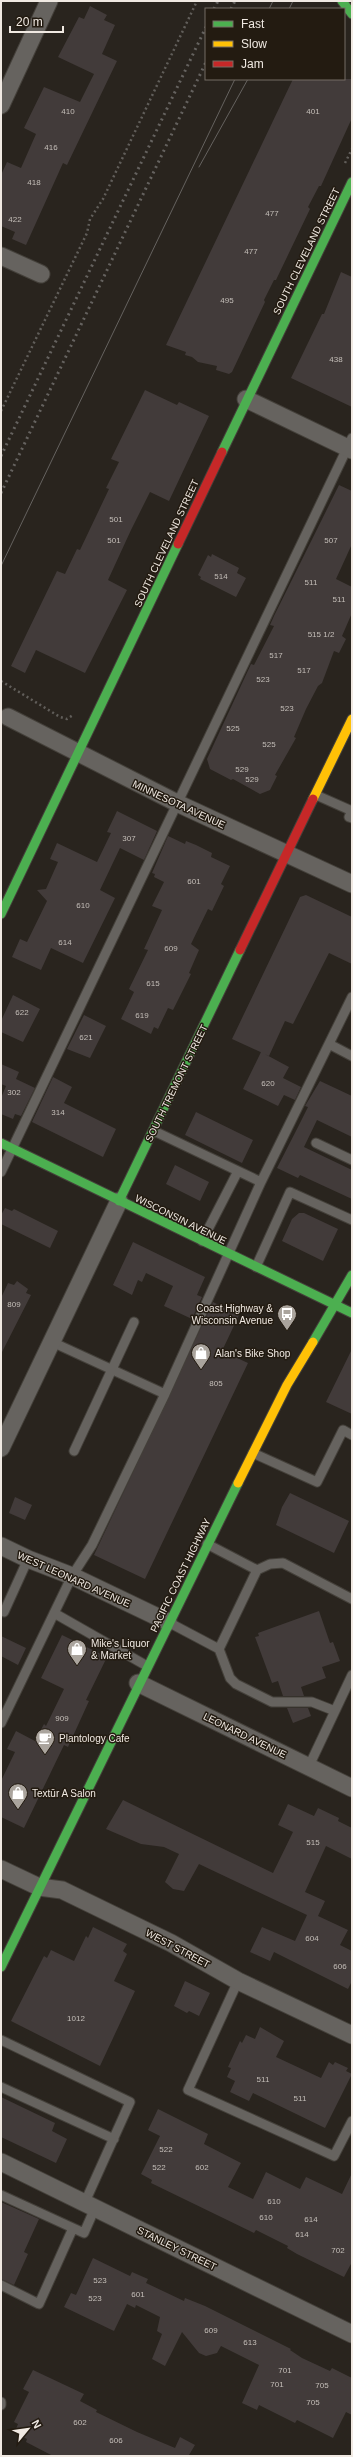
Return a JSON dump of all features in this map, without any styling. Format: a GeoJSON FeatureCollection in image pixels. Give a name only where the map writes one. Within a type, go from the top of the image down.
{"type":"FeatureCollection","features":[{"type":"Feature","properties":{"kind":"street"},"geometry":{"type":"LineString","coordinates":[[1,105],[49,1]]}},
{"type":"Feature","properties":{"kind":"street"},"geometry":{"type":"LineString","coordinates":[[342,1],[352,14]]}},
{"type":"Feature","properties":{"kind":"street","name":"SOUTH CLEVELAND STREET"},"geometry":{"type":"LineString","coordinates":[[1,914],[246,399],[352,182]]}},
{"type":"Feature","properties":{"kind":"street"},"geometry":{"type":"LineString","coordinates":[[1,256],[41,274]]}},
{"type":"Feature","properties":{"kind":"street"},"geometry":{"type":"LineString","coordinates":[[246,399],[350,445]]}},
{"type":"Feature","properties":{"kind":"street","name":"MINNESOTA AVENUE"},"geometry":{"type":"LineString","coordinates":[[8,718],[178,804],[352,884]]}},
{"type":"Feature","properties":{"kind":"street","name":"SOUTH TREMONT STREET"},"geometry":{"type":"LineString","coordinates":[[1,1448],[352,719]]}},
{"type":"Feature","properties":{"kind":"street","name":"WISCONSIN AVENUE"},"geometry":{"type":"LineString","coordinates":[[1,1144],[352,1313]]}},
{"type":"Feature","properties":{"kind":"street","name":"PACIFIC COAST HIGHWAY"},"geometry":{"type":"LineString","coordinates":[[1,1967],[146,1666],[287,1385],[336,1306],[352,1274]]}},
{"type":"Feature","properties":{"kind":"street","name":"WEST LEONARD AVENUE"},"geometry":{"type":"LineString","coordinates":[[1,1546],[28,1559],[72,1576],[168,1622]]}},
{"type":"Feature","properties":{"kind":"street","name":"LEONARD AVENUE"},"geometry":{"type":"LineString","coordinates":[[138,1683],[352,1788]]}},
{"type":"Feature","properties":{"kind":"street","name":"WEST STREET"},"geometry":{"type":"LineString","coordinates":[[1,1869],[39,1887],[62,1890],[171,1943],[238,1981],[352,2035]]}},
{"type":"Feature","properties":{"kind":"street","name":"STANLEY STREET"},"geometry":{"type":"LineString","coordinates":[[1,2162],[352,2334]]}},
{"type":"Feature","properties":{"kind":"lane"},"geometry":{"type":"LineString","coordinates":[[1,1172],[350,445]]}},
{"type":"Feature","properties":{"kind":"lane"},"geometry":{"type":"LineString","coordinates":[[316,795],[352,811],[349,817],[352,818]]}},
{"type":"Feature","properties":{"kind":"lane"},"geometry":{"type":"LineString","coordinates":[[1,1723],[72,1576],[92,1545],[165,1394],[261,1182],[352,997]]}},
{"type":"Feature","properties":{"kind":"lane"},"geometry":{"type":"LineString","coordinates":[[329,1044],[352,1056]]}},
{"type":"Feature","properties":{"kind":"lane"},"geometry":{"type":"LineString","coordinates":[[154,1131],[261,1182]]}},
{"type":"Feature","properties":{"kind":"lane"},"geometry":{"type":"LineString","coordinates":[[316,1143],[352,1160]]}},
{"type":"Feature","properties":{"kind":"lane"},"geometry":{"type":"LineString","coordinates":[[202,1240],[238,1171]]}},
{"type":"Feature","properties":{"kind":"lane"},"geometry":{"type":"LineString","coordinates":[[256,1267],[290,1192],[352,1220]]}},
{"type":"Feature","properties":{"kind":"lane"},"geometry":{"type":"LineString","coordinates":[[74,1451],[134,1322]]}},
{"type":"Feature","properties":{"kind":"lane"},"geometry":{"type":"LineString","coordinates":[[52,1342],[165,1394]]}},
{"type":"Feature","properties":{"kind":"lane"},"geometry":{"type":"LineString","coordinates":[[254,1453],[317,1482],[343,1430],[352,1435]]}},
{"type":"Feature","properties":{"kind":"lane"},"geometry":{"type":"LineString","coordinates":[[207,1544],[257,1570]]}},
{"type":"Feature","properties":{"kind":"lane"},"geometry":{"type":"LineString","coordinates":[[4,1612],[28,1559]]}},
{"type":"Feature","properties":{"kind":"lane"},"geometry":{"type":"LineString","coordinates":[[219,1649],[257,1570],[270,1564],[283,1564],[352,1599]]}},
{"type":"Feature","properties":{"kind":"lane"},"geometry":{"type":"LineString","coordinates":[[54,1613],[146,1666]]}},
{"type":"Feature","properties":{"kind":"lane"},"geometry":{"type":"LineString","coordinates":[[168,1622],[219,1649],[230,1678],[236,1684],[272,1702],[312,1702],[335,1711]]}},
{"type":"Feature","properties":{"kind":"lane"},"geometry":{"type":"LineString","coordinates":[[309,1766],[352,1675]]}},
{"type":"Feature","properties":{"kind":"lane"},"geometry":{"type":"LineString","coordinates":[[238,1981],[188,2090],[334,2156],[352,2121]]}},
{"type":"Feature","properties":{"kind":"lane"},"geometry":{"type":"LineString","coordinates":[[1,2040],[130,2102],[114,2139],[90,2205],[84,2233],[1,2195]]}},
{"type":"Feature","properties":{"kind":"lane"},"geometry":{"type":"LineString","coordinates":[[1,2088],[114,2139]]}},
{"type":"Feature","properties":{"kind":"lane"},"geometry":{"type":"LineString","coordinates":[[1,2286],[39,2304],[73,2228]]}},
{"type":"Feature","properties":{"kind":"path"},"geometry":{"type":"LineString","coordinates":[[1,411],[87,232],[90,219],[104,200],[198,1]]}},
{"type":"Feature","properties":{"kind":"path"},"geometry":{"type":"LineString","coordinates":[[342,170],[352,149]]}},
{"type":"Feature","properties":{"kind":"path"},"geometry":{"type":"LineString","coordinates":[[1,681],[60,717],[67,719],[73,716],[76,709]]}},
{"type":"Feature","properties":{"kind":"building"},"geometry":{"type":"Polygon","coordinates":[[[90,6],[107,15],[104,20],[115,25],[102,54],[117,61],[67,165],[63,163],[26,245],[12,239],[15,232],[1,226],[1,175],[7,162],[21,168],[36,134],[24,128],[44,87],[80,102],[94,74],[58,57],[79,17],[84,19],[90,6]]]}},
{"type":"Feature","properties":{"kind":"building"},"geometry":{"type":"Polygon","coordinates":[[[352,79],[352,118],[321,186],[319,186],[308,207],[310,209],[276,280],[274,280],[264,300],[265,302],[232,372],[229,374],[216,370],[217,366],[198,362],[192,357],[185,355],[186,352],[166,345],[293,80],[352,79]]]}},
{"type":"Feature","properties":{"kind":"building"},"geometry":{"type":"Polygon","coordinates":[[[341,272],[352,277],[352,407],[291,378],[322,314],[324,314],[341,272]]]}},
{"type":"Feature","properties":{"kind":"building"},"geometry":{"type":"Polygon","coordinates":[[[145,390],[177,405],[179,402],[209,416],[169,501],[150,492],[131,530],[108,580],[127,590],[85,673],[36,650],[25,673],[11,666],[57,571],[65,574],[77,549],[80,550],[109,489],[106,488],[119,462],[111,459],[145,390]]]}},
{"type":"Feature","properties":{"kind":"building"},"geometry":{"type":"Polygon","coordinates":[[[339,485],[352,491],[352,544],[336,579],[352,587],[352,613],[342,636],[346,639],[339,653],[334,651],[322,683],[318,686],[306,709],[294,737],[296,738],[275,775],[277,776],[270,790],[260,794],[233,779],[231,780],[210,769],[207,759],[251,664],[254,665],[274,626],[270,625],[274,616],[339,485]]]}},
{"type":"Feature","properties":{"kind":"building"},"geometry":{"type":"Polygon","coordinates":[[[212,554],[239,568],[237,573],[246,578],[236,597],[200,579],[201,577],[198,575],[208,555],[211,557],[212,554]]]}},
{"type":"Feature","properties":{"kind":"building"},"geometry":{"type":"Polygon","coordinates":[[[117,811],[157,831],[144,860],[120,848],[100,890],[115,898],[83,963],[51,948],[41,970],[12,957],[20,939],[27,942],[47,901],[37,890],[46,889],[58,862],[50,859],[57,843],[97,862],[111,833],[107,832],[117,811]]]}},
{"type":"Feature","properties":{"kind":"building"},"geometry":{"type":"Polygon","coordinates":[[[168,836],[185,844],[186,841],[196,845],[212,853],[211,857],[230,866],[221,884],[224,886],[212,911],[208,909],[191,944],[199,950],[189,973],[191,974],[173,1010],[168,1008],[158,1029],[154,1027],[151,1034],[121,1019],[134,992],[129,989],[148,950],[144,949],[162,910],[152,906],[164,882],[154,877],[155,874],[152,873],[168,836]]]}},
{"type":"Feature","properties":{"kind":"building"},"geometry":{"type":"Polygon","coordinates":[[[306,895],[352,917],[352,964],[329,953],[293,1024],[285,1021],[269,1056],[232,1039],[300,897],[306,895]]]}},
{"type":"Feature","properties":{"kind":"building"},"geometry":{"type":"Polygon","coordinates":[[[13,995],[40,1009],[23,1042],[1,1032],[1,1021],[13,995]]]}},
{"type":"Feature","properties":{"kind":"building"},"geometry":{"type":"Polygon","coordinates":[[[84,1015],[106,1026],[90,1058],[67,1049],[84,1015]]]}},
{"type":"Feature","properties":{"kind":"building"},"geometry":{"type":"Polygon","coordinates":[[[261,1052],[289,1067],[283,1078],[301,1087],[295,1100],[284,1095],[278,1106],[243,1089],[261,1052]]]}},
{"type":"Feature","properties":{"kind":"building"},"geometry":{"type":"Polygon","coordinates":[[[1,1064],[19,1072],[16,1079],[35,1088],[21,1116],[15,1114],[13,1119],[1,1114],[1,1098],[6,1086],[1,1084],[1,1064]]]}},
{"type":"Feature","properties":{"kind":"building"},"geometry":{"type":"Polygon","coordinates":[[[53,1077],[72,1087],[64,1103],[116,1129],[103,1157],[32,1122],[53,1077]]]}},
{"type":"Feature","properties":{"kind":"building"},"geometry":{"type":"Polygon","coordinates":[[[320,1081],[352,1096],[352,1137],[317,1120],[304,1147],[352,1170],[352,1199],[300,1175],[298,1178],[277,1168],[308,1107],[305,1106],[320,1081]]]}},
{"type":"Feature","properties":{"kind":"building"},"geometry":{"type":"Polygon","coordinates":[[[196,1112],[253,1140],[242,1163],[185,1135],[196,1112]]]}},
{"type":"Feature","properties":{"kind":"building"},"geometry":{"type":"Polygon","coordinates":[[[175,1165],[209,1182],[200,1201],[166,1184],[175,1165]]]}},
{"type":"Feature","properties":{"kind":"building"},"geometry":{"type":"Polygon","coordinates":[[[5,1208],[12,1211],[14,1209],[58,1231],[50,1248],[1,1224],[1,1215],[5,1208]]]}},
{"type":"Feature","properties":{"kind":"building"},"geometry":{"type":"Polygon","coordinates":[[[299,1213],[304,1213],[338,1229],[323,1261],[282,1241],[292,1219],[299,1213]]]}},
{"type":"Feature","properties":{"kind":"building"},"geometry":{"type":"Polygon","coordinates":[[[133,1242],[205,1277],[197,1295],[202,1297],[192,1319],[164,1306],[173,1286],[146,1273],[142,1282],[138,1280],[132,1295],[113,1285],[133,1242]]]}},
{"type":"Feature","properties":{"kind":"building"},"geometry":{"type":"Polygon","coordinates":[[[17,1281],[28,1289],[26,1293],[31,1295],[1,1354],[1,1298],[8,1283],[14,1285],[17,1281]]]}},
{"type":"Feature","properties":{"kind":"building"},"geometry":{"type":"Polygon","coordinates":[[[213,1302],[239,1315],[222,1351],[248,1363],[145,1579],[94,1555],[213,1302]]]}},
{"type":"Feature","properties":{"kind":"building"},"geometry":{"type":"Polygon","coordinates":[[[352,1349],[352,1414],[326,1402],[352,1349]]]}},
{"type":"Feature","properties":{"kind":"building"},"geometry":{"type":"Polygon","coordinates":[[[290,1493],[349,1521],[334,1553],[276,1525],[282,1507],[290,1493]]]}},
{"type":"Feature","properties":{"kind":"building"},"geometry":{"type":"Polygon","coordinates":[[[15,1497],[32,1505],[25,1520],[9,1513],[15,1497]]]}},
{"type":"Feature","properties":{"kind":"building"},"geometry":{"type":"Polygon","coordinates":[[[319,1611],[330,1643],[333,1642],[340,1661],[322,1667],[326,1678],[301,1687],[304,1696],[283,1696],[278,1681],[272,1683],[255,1637],[259,1636],[258,1633],[319,1611]]]}},
{"type":"Feature","properties":{"kind":"building"},"geometry":{"type":"Polygon","coordinates":[[[62,1635],[107,1657],[86,1700],[89,1701],[68,1747],[64,1745],[24,1828],[1,1817],[1,1781],[15,1752],[7,1749],[16,1731],[35,1741],[44,1724],[46,1726],[64,1689],[41,1678],[62,1635]]]}},
{"type":"Feature","properties":{"kind":"building"},"geometry":{"type":"Polygon","coordinates":[[[1,1636],[26,1648],[18,1665],[1,1656],[1,1636]]]}},
{"type":"Feature","properties":{"kind":"building"},"geometry":{"type":"Polygon","coordinates":[[[287,1708],[308,1708],[311,1716],[293,1723],[287,1708]]]}},
{"type":"Feature","properties":{"kind":"building"},"geometry":{"type":"Polygon","coordinates":[[[123,1800],[273,1873],[293,1832],[278,1825],[288,1804],[314,1816],[318,1808],[339,1818],[338,1821],[352,1828],[352,1859],[326,1846],[305,1892],[325,1901],[318,1916],[348,1930],[340,1945],[352,1951],[352,1981],[348,1989],[274,1952],[270,1961],[250,1952],[262,1927],[295,1941],[307,1915],[199,1864],[184,1891],[173,1889],[165,1882],[179,1854],[164,1847],[141,1844],[106,1829],[123,1800]]]}},
{"type":"Feature","properties":{"kind":"building"},"geometry":{"type":"Polygon","coordinates":[[[93,1927],[127,1944],[123,1951],[127,1954],[114,1981],[135,1991],[100,2066],[11,2021],[44,1956],[47,1958],[51,1950],[74,1961],[86,1936],[88,1938],[93,1927]]]}},
{"type":"Feature","properties":{"kind":"building"},"geometry":{"type":"Polygon","coordinates":[[[185,1981],[210,1993],[199,2016],[189,2011],[187,2013],[174,2006],[185,1981]]]}},
{"type":"Feature","properties":{"kind":"building"},"geometry":{"type":"Polygon","coordinates":[[[260,2027],[284,2041],[276,2057],[321,2078],[329,2062],[333,2065],[335,2062],[348,2068],[346,2071],[352,2074],[325,2128],[253,2093],[249,2101],[230,2092],[235,2081],[227,2077],[231,2068],[228,2067],[240,2041],[242,2043],[246,2035],[255,2039],[260,2027]]]}},
{"type":"Feature","properties":{"kind":"building"},"geometry":{"type":"Polygon","coordinates":[[[1,2097],[55,2123],[52,2131],[67,2139],[56,2163],[1,2137],[1,2097]]]}},
{"type":"Feature","properties":{"kind":"building"},"geometry":{"type":"Polygon","coordinates":[[[158,2109],[208,2134],[204,2144],[241,2163],[228,2187],[253,2199],[266,2172],[300,2189],[306,2177],[342,2194],[352,2173],[352,2262],[344,2277],[297,2254],[287,2248],[288,2246],[256,2230],[254,2233],[151,2183],[152,2180],[141,2174],[160,2136],[148,2130],[158,2109]]]}},
{"type":"Feature","properties":{"kind":"building"},"geometry":{"type":"Polygon","coordinates":[[[1,2202],[39,2219],[24,2252],[28,2254],[14,2285],[1,2279],[1,2202]]]}},
{"type":"Feature","properties":{"kind":"building"},"geometry":{"type":"Polygon","coordinates":[[[93,2258],[130,2276],[132,2272],[148,2279],[146,2283],[184,2301],[185,2298],[205,2306],[291,2349],[290,2350],[302,2358],[330,2371],[332,2368],[352,2378],[352,2415],[346,2412],[333,2438],[297,2420],[295,2423],[259,2405],[257,2410],[242,2403],[259,2365],[221,2346],[217,2353],[206,2356],[199,2353],[182,2332],[165,2366],[152,2359],[162,2334],[157,2331],[160,2317],[136,2305],[135,2308],[127,2304],[114,2331],[64,2307],[71,2293],[76,2295],[93,2258]]]}},
{"type":"Feature","properties":{"kind":"building"},"geometry":{"type":"Polygon","coordinates":[[[33,2370],[84,2394],[80,2401],[97,2410],[96,2412],[137,2432],[175,2448],[180,2437],[195,2445],[189,2455],[192,2456],[53,2456],[26,2442],[27,2439],[21,2436],[22,2432],[16,2429],[18,2424],[14,2422],[29,2392],[23,2389],[33,2370]]]}},
{"type":"Feature","properties":{"kind":"tram line"},"geometry":{"type":"LineString","coordinates":[[270,8],[273,1]]}},
{"type":"Feature","properties":{"kind":"tram line"},"geometry":{"type":"LineString","coordinates":[[290,8],[293,1]]}},
{"type":"Feature","properties":{"kind":"tram line"},"geometry":{"type":"LineString","coordinates":[[1,566],[235,80]]}},
{"type":"Feature","properties":{"kind":"tram line"},"geometry":{"type":"LineString","coordinates":[[199,167],[247,80]]}},
{"type":"Feature","properties":{"kind":"railway"},"geometry":{"type":"LineString","coordinates":[[214,8],[218,1]]}},
{"type":"Feature","properties":{"kind":"railway"},"geometry":{"type":"LineString","coordinates":[[232,8],[235,1]]}},
{"type":"Feature","properties":{"kind":"railway"},"geometry":{"type":"LineString","coordinates":[[1,456],[205,29]]}},
{"type":"Feature","properties":{"kind":"railway"},"geometry":{"type":"LineString","coordinates":[[1,493],[205,64]]}},
{"type":"Feature","properties":{"kind":"traffic: fast"},"geometry":{"type":"LineString","coordinates":[[342,1],[352,14]]}},
{"type":"Feature","properties":{"kind":"traffic: fast"},"geometry":{"type":"LineString","coordinates":[[222,452],[352,182]]}},
{"type":"Feature","properties":{"kind":"traffic: fast"},"geometry":{"type":"LineString","coordinates":[[1,914],[178,544]]}},
{"type":"Feature","properties":{"kind":"traffic: fast"},"geometry":{"type":"LineString","coordinates":[[119,1201],[240,950]]}},
{"type":"Feature","properties":{"kind":"traffic: fast"},"geometry":{"type":"LineString","coordinates":[[1,1143],[352,1313]]}},
{"type":"Feature","properties":{"kind":"traffic: fast"},"geometry":{"type":"LineString","coordinates":[[313,1342],[352,1275]]}},
{"type":"Feature","properties":{"kind":"traffic: fast"},"geometry":{"type":"LineString","coordinates":[[1,1967],[238,1483]]}},
{"type":"Feature","properties":{"kind":"traffic: slow"},"geometry":{"type":"LineString","coordinates":[[313,799],[352,719]]}},
{"type":"Feature","properties":{"kind":"traffic: slow"},"geometry":{"type":"LineString","coordinates":[[238,1483],[287,1385],[313,1342]]}},
{"type":"Feature","properties":{"kind":"traffic: jam"},"geometry":{"type":"LineString","coordinates":[[178,544],[222,452]]}},
{"type":"Feature","properties":{"kind":"traffic: jam"},"geometry":{"type":"LineString","coordinates":[[240,950],[313,799]]}},
{"type":"Feature","properties":{"kind":"place","name":"Coast Highway & Wisconsin Avenue"},"geometry":{"type":"Point","coordinates":[287,1331]}},
{"type":"Feature","properties":{"kind":"place","name":"Alan's Bike Shop"},"geometry":{"type":"Point","coordinates":[201,1370]}},
{"type":"Feature","properties":{"kind":"place","name":"Mike's Liquor & Market"},"geometry":{"type":"Point","coordinates":[77,1666]}},
{"type":"Feature","properties":{"kind":"place","name":"Plantology Cafe"},"geometry":{"type":"Point","coordinates":[45,1755]}},
{"type":"Feature","properties":{"kind":"place","name":"Textūr A Salon"},"geometry":{"type":"Point","coordinates":[18,1810]}}]}
